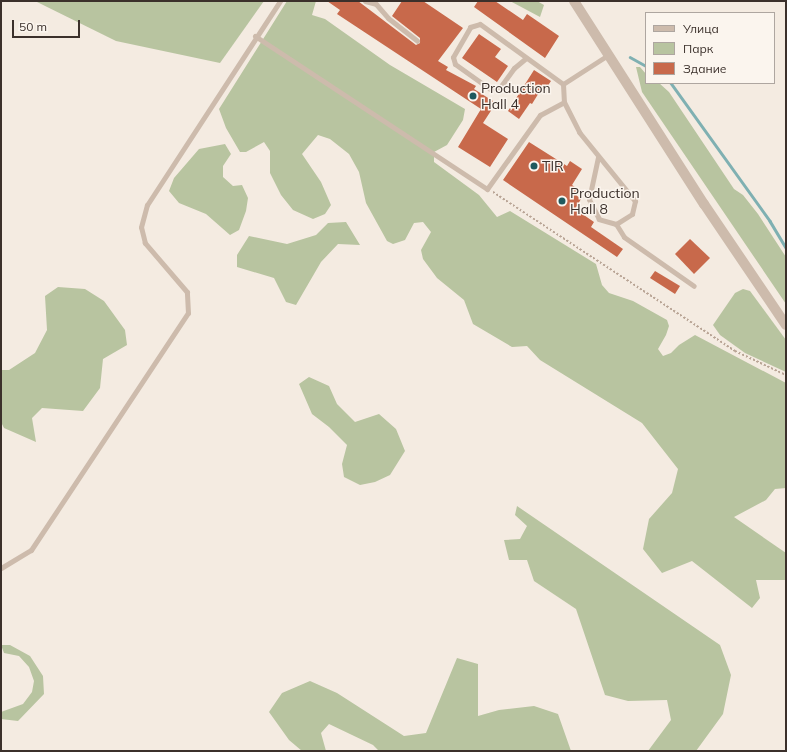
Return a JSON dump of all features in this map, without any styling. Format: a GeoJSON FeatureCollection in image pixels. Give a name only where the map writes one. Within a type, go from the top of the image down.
{"type":"FeatureCollection","features":[{"type":"Feature","properties":{"kind":"street"},"geometry":{"type":"LineString","coordinates":[[574,1],[704,204],[786,325]]}},
{"type":"Feature","properties":{"kind":"lane"},"geometry":{"type":"LineString","coordinates":[[1,568],[31,550],[188,313],[187,292],[145,243],[141,227],[147,205],[255,36],[280,1]]}},
{"type":"Feature","properties":{"kind":"lane"},"geometry":{"type":"LineString","coordinates":[[365,1],[378,3],[388,18],[417,40]]}},
{"type":"Feature","properties":{"kind":"lane"},"geometry":{"type":"LineString","coordinates":[[526,58],[514,68],[500,87],[490,89],[455,64],[453,57],[470,27],[480,24],[563,84]]}},
{"type":"Feature","properties":{"kind":"lane"},"geometry":{"type":"LineString","coordinates":[[255,36],[487,189],[540,115],[564,102]]}},
{"type":"Feature","properties":{"kind":"lane"},"geometry":{"type":"LineString","coordinates":[[563,84],[608,55]]}},
{"type":"Feature","properties":{"kind":"lane"},"geometry":{"type":"LineString","coordinates":[[563,84],[564,102],[579,132],[635,201],[632,214],[616,224]]}},
{"type":"Feature","properties":{"kind":"lane"},"geometry":{"type":"LineString","coordinates":[[598,157],[589,199],[599,219],[616,224],[624,237],[694,286]]}},
{"type":"Feature","properties":{"kind":"path"},"geometry":{"type":"LineString","coordinates":[[487,189],[735,351],[786,375]]}},
{"type":"Feature","properties":{"kind":"green space"},"geometry":{"type":"Polygon","coordinates":[[[35,1],[264,1],[220,63],[116,41],[35,1]]]}},
{"type":"Feature","properties":{"kind":"green space"},"geometry":{"type":"Polygon","coordinates":[[[287,1],[316,1],[312,15],[325,19],[390,65],[465,109],[463,120],[447,145],[434,152],[434,162],[479,195],[497,217],[510,211],[596,264],[602,285],[609,293],[633,301],[667,320],[669,326],[658,349],[663,356],[671,353],[679,345],[695,335],[786,383],[786,488],[775,489],[766,500],[734,517],[786,553],[786,580],[756,580],[760,598],[752,608],[692,561],[662,573],[643,549],[649,519],[672,493],[678,469],[642,423],[540,360],[527,346],[512,347],[473,324],[464,300],[437,278],[423,259],[421,250],[431,232],[423,222],[414,223],[405,240],[393,244],[387,241],[366,203],[359,172],[349,154],[330,139],[318,135],[302,154],[321,182],[331,205],[325,214],[313,219],[293,210],[281,195],[270,173],[270,151],[264,142],[246,152],[240,152],[226,128],[219,109],[287,1]]]}},
{"type":"Feature","properties":{"kind":"green space"},"geometry":{"type":"Polygon","coordinates":[[[510,1],[537,1],[544,5],[540,17],[510,1]]]}},
{"type":"Feature","properties":{"kind":"green space"},"geometry":{"type":"Polygon","coordinates":[[[636,67],[640,67],[645,73],[645,84],[660,84],[669,92],[734,189],[743,195],[758,214],[786,257],[786,304],[642,92],[636,67]]]}},
{"type":"Feature","properties":{"kind":"green space"},"geometry":{"type":"Polygon","coordinates":[[[225,144],[231,154],[223,166],[223,177],[233,186],[242,185],[248,198],[246,211],[239,230],[230,235],[206,214],[179,203],[169,191],[174,178],[199,149],[225,144]]]}},
{"type":"Feature","properties":{"kind":"green space"},"geometry":{"type":"Polygon","coordinates":[[[346,222],[360,245],[338,244],[321,262],[296,305],[286,302],[274,278],[237,267],[237,255],[249,236],[287,244],[316,235],[328,223],[346,222]]]}},
{"type":"Feature","properties":{"kind":"green space"},"geometry":{"type":"Polygon","coordinates":[[[58,287],[85,289],[104,301],[125,330],[127,345],[103,359],[100,388],[83,411],[42,408],[32,418],[36,442],[4,428],[1,422],[1,370],[9,370],[35,353],[47,330],[45,296],[58,287]]]}},
{"type":"Feature","properties":{"kind":"green space"},"geometry":{"type":"Polygon","coordinates":[[[743,289],[750,291],[786,340],[786,372],[745,353],[720,335],[713,325],[735,293],[743,289]]]}},
{"type":"Feature","properties":{"kind":"green space"},"geometry":{"type":"Polygon","coordinates":[[[309,377],[329,386],[337,404],[355,422],[379,414],[396,429],[405,451],[390,475],[375,482],[360,485],[344,477],[342,464],[347,445],[329,427],[312,414],[299,384],[309,377]]]}},
{"type":"Feature","properties":{"kind":"green space"},"geometry":{"type":"Polygon","coordinates":[[[517,506],[720,645],[731,675],[723,714],[696,751],[648,751],[671,720],[667,700],[628,701],[605,695],[576,609],[534,581],[527,560],[509,560],[504,540],[520,539],[527,526],[515,515],[517,506]]]}},
{"type":"Feature","properties":{"kind":"green space"},"geometry":{"type":"Polygon","coordinates":[[[1,645],[10,645],[30,656],[43,676],[44,694],[18,721],[1,719],[1,712],[23,704],[32,692],[34,681],[29,667],[19,656],[4,653],[1,645]]]}},
{"type":"Feature","properties":{"kind":"green space"},"geometry":{"type":"Polygon","coordinates":[[[457,658],[478,664],[478,716],[499,710],[534,706],[558,714],[571,751],[379,751],[373,745],[329,724],[321,733],[326,751],[302,751],[289,740],[269,712],[282,693],[310,681],[337,693],[404,736],[426,733],[457,658]]]}},
{"type":"Feature","properties":{"kind":"building"},"geometry":{"type":"Polygon","coordinates":[[[327,1],[358,1],[416,45],[420,43],[420,38],[392,16],[402,1],[423,1],[463,28],[438,61],[448,67],[446,70],[476,86],[474,89],[496,103],[483,123],[508,139],[490,167],[458,147],[481,109],[337,14],[340,10],[327,1]]]}},
{"type":"Feature","properties":{"kind":"building"},"geometry":{"type":"Polygon","coordinates":[[[478,1],[495,1],[523,20],[527,14],[559,36],[545,58],[474,7],[478,1]]]}},
{"type":"Feature","properties":{"kind":"building"},"geometry":{"type":"Polygon","coordinates":[[[479,34],[501,49],[495,57],[508,66],[497,82],[462,58],[479,34]]]}},
{"type":"Feature","properties":{"kind":"building"},"geometry":{"type":"Polygon","coordinates":[[[534,70],[551,81],[543,93],[540,91],[532,104],[530,103],[519,119],[508,111],[534,70]]]}},
{"type":"Feature","properties":{"kind":"building"},"geometry":{"type":"Polygon","coordinates":[[[529,142],[567,166],[570,161],[582,169],[572,185],[579,190],[576,195],[581,199],[575,209],[594,222],[591,227],[623,249],[617,257],[503,180],[529,142]]]}},
{"type":"Feature","properties":{"kind":"building"},"geometry":{"type":"Polygon","coordinates":[[[690,239],[710,258],[694,274],[675,254],[690,239]]]}},
{"type":"Feature","properties":{"kind":"building"},"geometry":{"type":"Polygon","coordinates":[[[655,271],[680,286],[675,294],[650,278],[655,271]]]}},
{"type":"Feature","properties":{"kind":"waterway"},"geometry":{"type":"LineString","coordinates":[[630,57],[645,65]]}},
{"type":"Feature","properties":{"kind":"waterway"},"geometry":{"type":"LineString","coordinates":[[672,84],[770,221],[786,248]]}},
{"type":"Feature","properties":{"kind":"place","name":"Production Hall 4"},"geometry":{"type":"Point","coordinates":[473,96]}},
{"type":"Feature","properties":{"kind":"place","name":"TIR"},"geometry":{"type":"Point","coordinates":[534,166]}},
{"type":"Feature","properties":{"kind":"place","name":"Production Hall 8"},"geometry":{"type":"Point","coordinates":[562,201]}}]}
